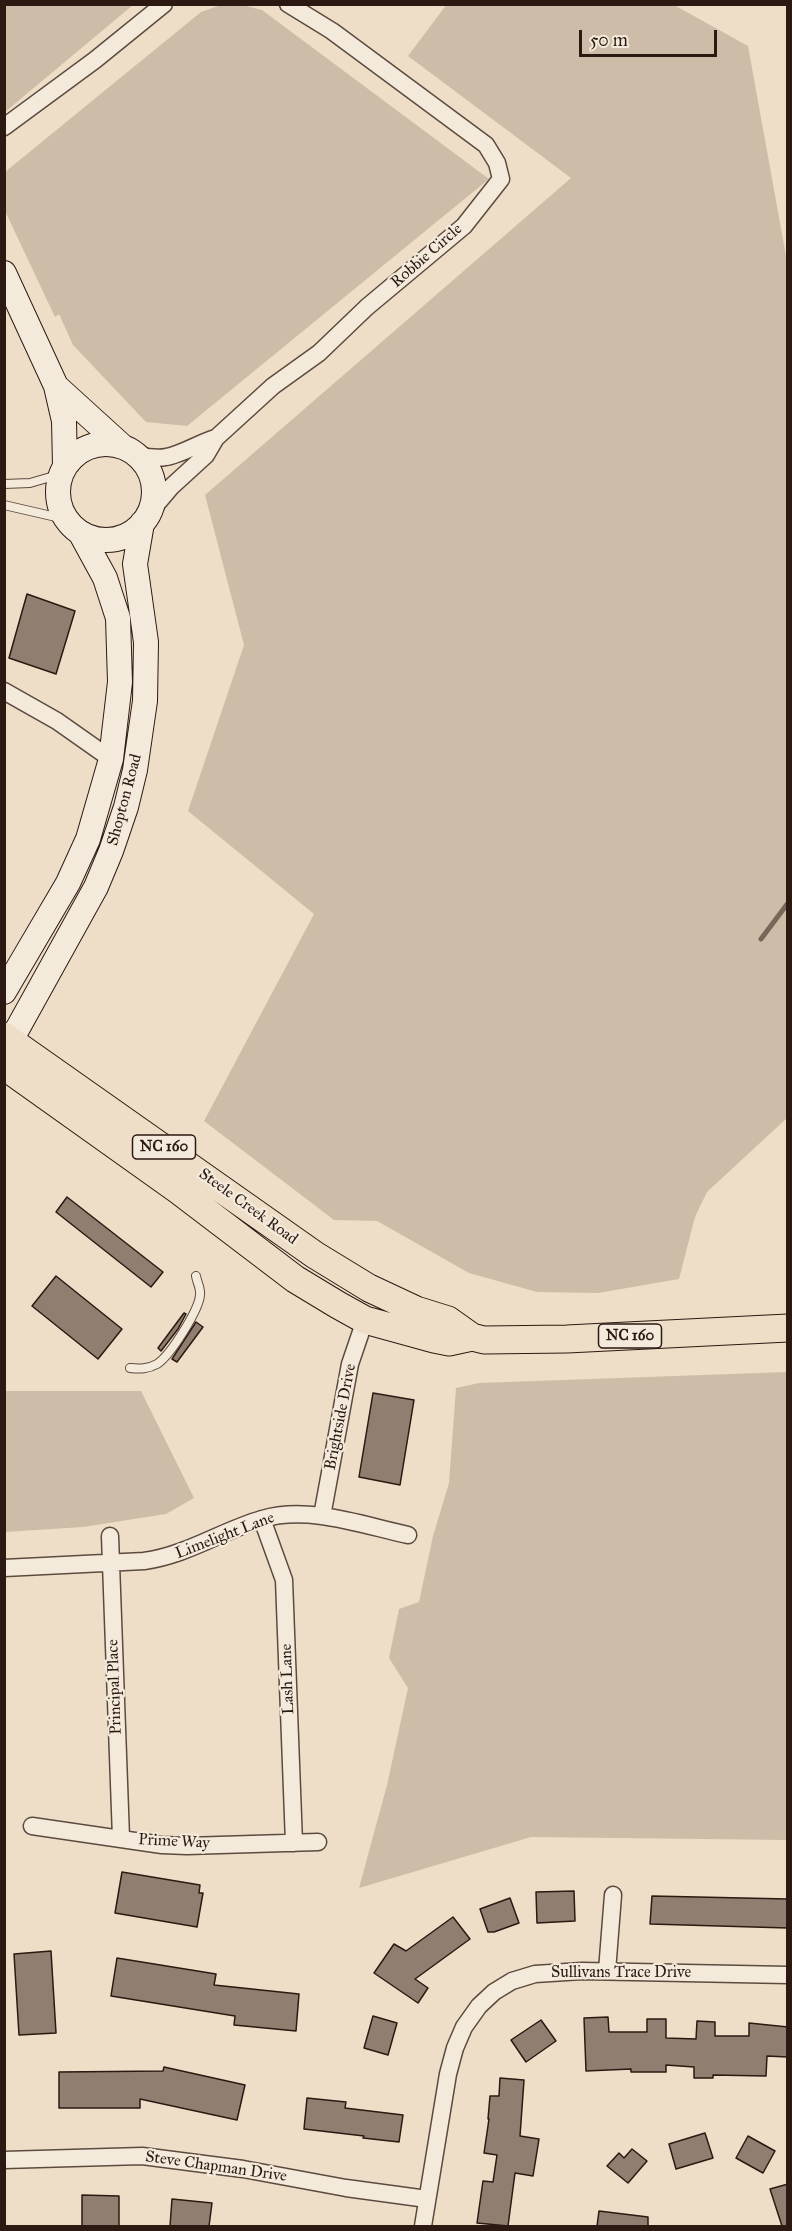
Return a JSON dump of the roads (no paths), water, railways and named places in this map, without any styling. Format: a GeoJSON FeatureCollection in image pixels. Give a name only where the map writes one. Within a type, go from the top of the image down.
{"type":"FeatureCollection","features":[{"type":"Feature","properties":{"kind":"main road","name":"Steele Creek Road"},"geometry":{"type":"LineString","coordinates":[[6,1049],[175,1188],[295,1279],[365,1320],[449,1342],[472,1337]]}},
{"type":"Feature","properties":{"kind":"main road","name":"Steele Creek Road"},"geometry":{"type":"LineString","coordinates":[[6,1049],[315,1255],[369,1288],[416,1310],[448,1320],[472,1337],[484,1340],[567,1339],[788,1328]]}},
{"type":"Feature","properties":{"kind":"street"},"geometry":{"type":"LineString","coordinates":[[4,127],[95,60],[164,4]]}},
{"type":"Feature","properties":{"kind":"street","name":"Robbie Circle"},"geometry":{"type":"LineString","coordinates":[[145,518],[171,487],[206,455],[216,438],[464,226],[501,179],[497,163],[486,146],[332,31],[288,4]]}},
{"type":"Feature","properties":{"kind":"street"},"geometry":{"type":"LineString","coordinates":[[4,273],[56,386],[64,421],[63,470],[57,489],[60,505],[76,531],[98,541],[113,541],[129,535],[145,518],[153,496],[152,480],[145,465],[56,386]]}},
{"type":"Feature","properties":{"kind":"street","name":"Robbie Circle"},"geometry":{"type":"LineString","coordinates":[[129,451],[153,458],[169,457],[198,443],[216,438]]}},
{"type":"Feature","properties":{"kind":"street"},"geometry":{"type":"LineString","coordinates":[[63,470],[81,452],[93,446],[107,444],[129,451]]}},
{"type":"Feature","properties":{"kind":"street","name":"Shopton Road"},"geometry":{"type":"LineString","coordinates":[[6,1049],[96,887],[111,851],[130,788],[141,738],[145,701],[146,642],[135,564],[145,518]]}},
{"type":"Feature","properties":{"kind":"street","name":"Shopton Road"},"geometry":{"type":"LineString","coordinates":[[4,992],[46,924],[88,839],[111,759],[120,682],[118,618],[105,578],[76,531]]}},
{"type":"Feature","properties":{"kind":"street"},"geometry":{"type":"LineString","coordinates":[[4,690],[57,721],[111,759]]}},
{"type":"Feature","properties":{"kind":"street","name":"Brightside Drive"},"geometry":{"type":"LineString","coordinates":[[322,1516],[350,1364],[365,1320]]}},
{"type":"Feature","properties":{"kind":"street","name":"Limelight Lane"},"geometry":{"type":"LineString","coordinates":[[4,1568],[166,1558],[262,1519],[278,1515],[322,1516],[408,1535]]}},
{"type":"Feature","properties":{"kind":"street","name":"Lash Lane"},"geometry":{"type":"LineString","coordinates":[[262,1519],[284,1581],[294,1843]]}},
{"type":"Feature","properties":{"kind":"street","name":"Principal Place"},"geometry":{"type":"LineString","coordinates":[[110,1536],[121,1838]]}},
{"type":"Feature","properties":{"kind":"street","name":"Prime Way"},"geometry":{"type":"LineString","coordinates":[[32,1826],[162,1845],[318,1842]]}},
{"type":"Feature","properties":{"kind":"street"},"geometry":{"type":"LineString","coordinates":[[607,1971],[613,1895]]}},
{"type":"Feature","properties":{"kind":"street","name":"Sullivans Trace Drive"},"geometry":{"type":"LineString","coordinates":[[423,2226],[447,2074],[464,2027],[479,2006],[494,1992],[512,1981],[535,1974],[607,1971],[788,1975]]}},
{"type":"Feature","properties":{"kind":"street","name":"Steve Chapman Drive"},"geometry":{"type":"LineString","coordinates":[[4,2160],[142,2156],[243,2169],[346,2188],[426,2199]]}},
{"type":"Feature","properties":{"kind":"lane"},"geometry":{"type":"LineString","coordinates":[[4,484],[30,483],[63,470]]}},
{"type":"Feature","properties":{"kind":"lane"},"geometry":{"type":"LineString","coordinates":[[4,505],[56,517],[76,531]]}},
{"type":"Feature","properties":{"kind":"lane"},"geometry":{"type":"LineString","coordinates":[[130,1368],[144,1369],[159,1363],[192,1319],[201,1294],[196,1276]]}},
{"type":"Feature","properties":{"kind":"waterway"},"geometry":{"type":"LineString","coordinates":[[761,939],[788,903]]}}]}
